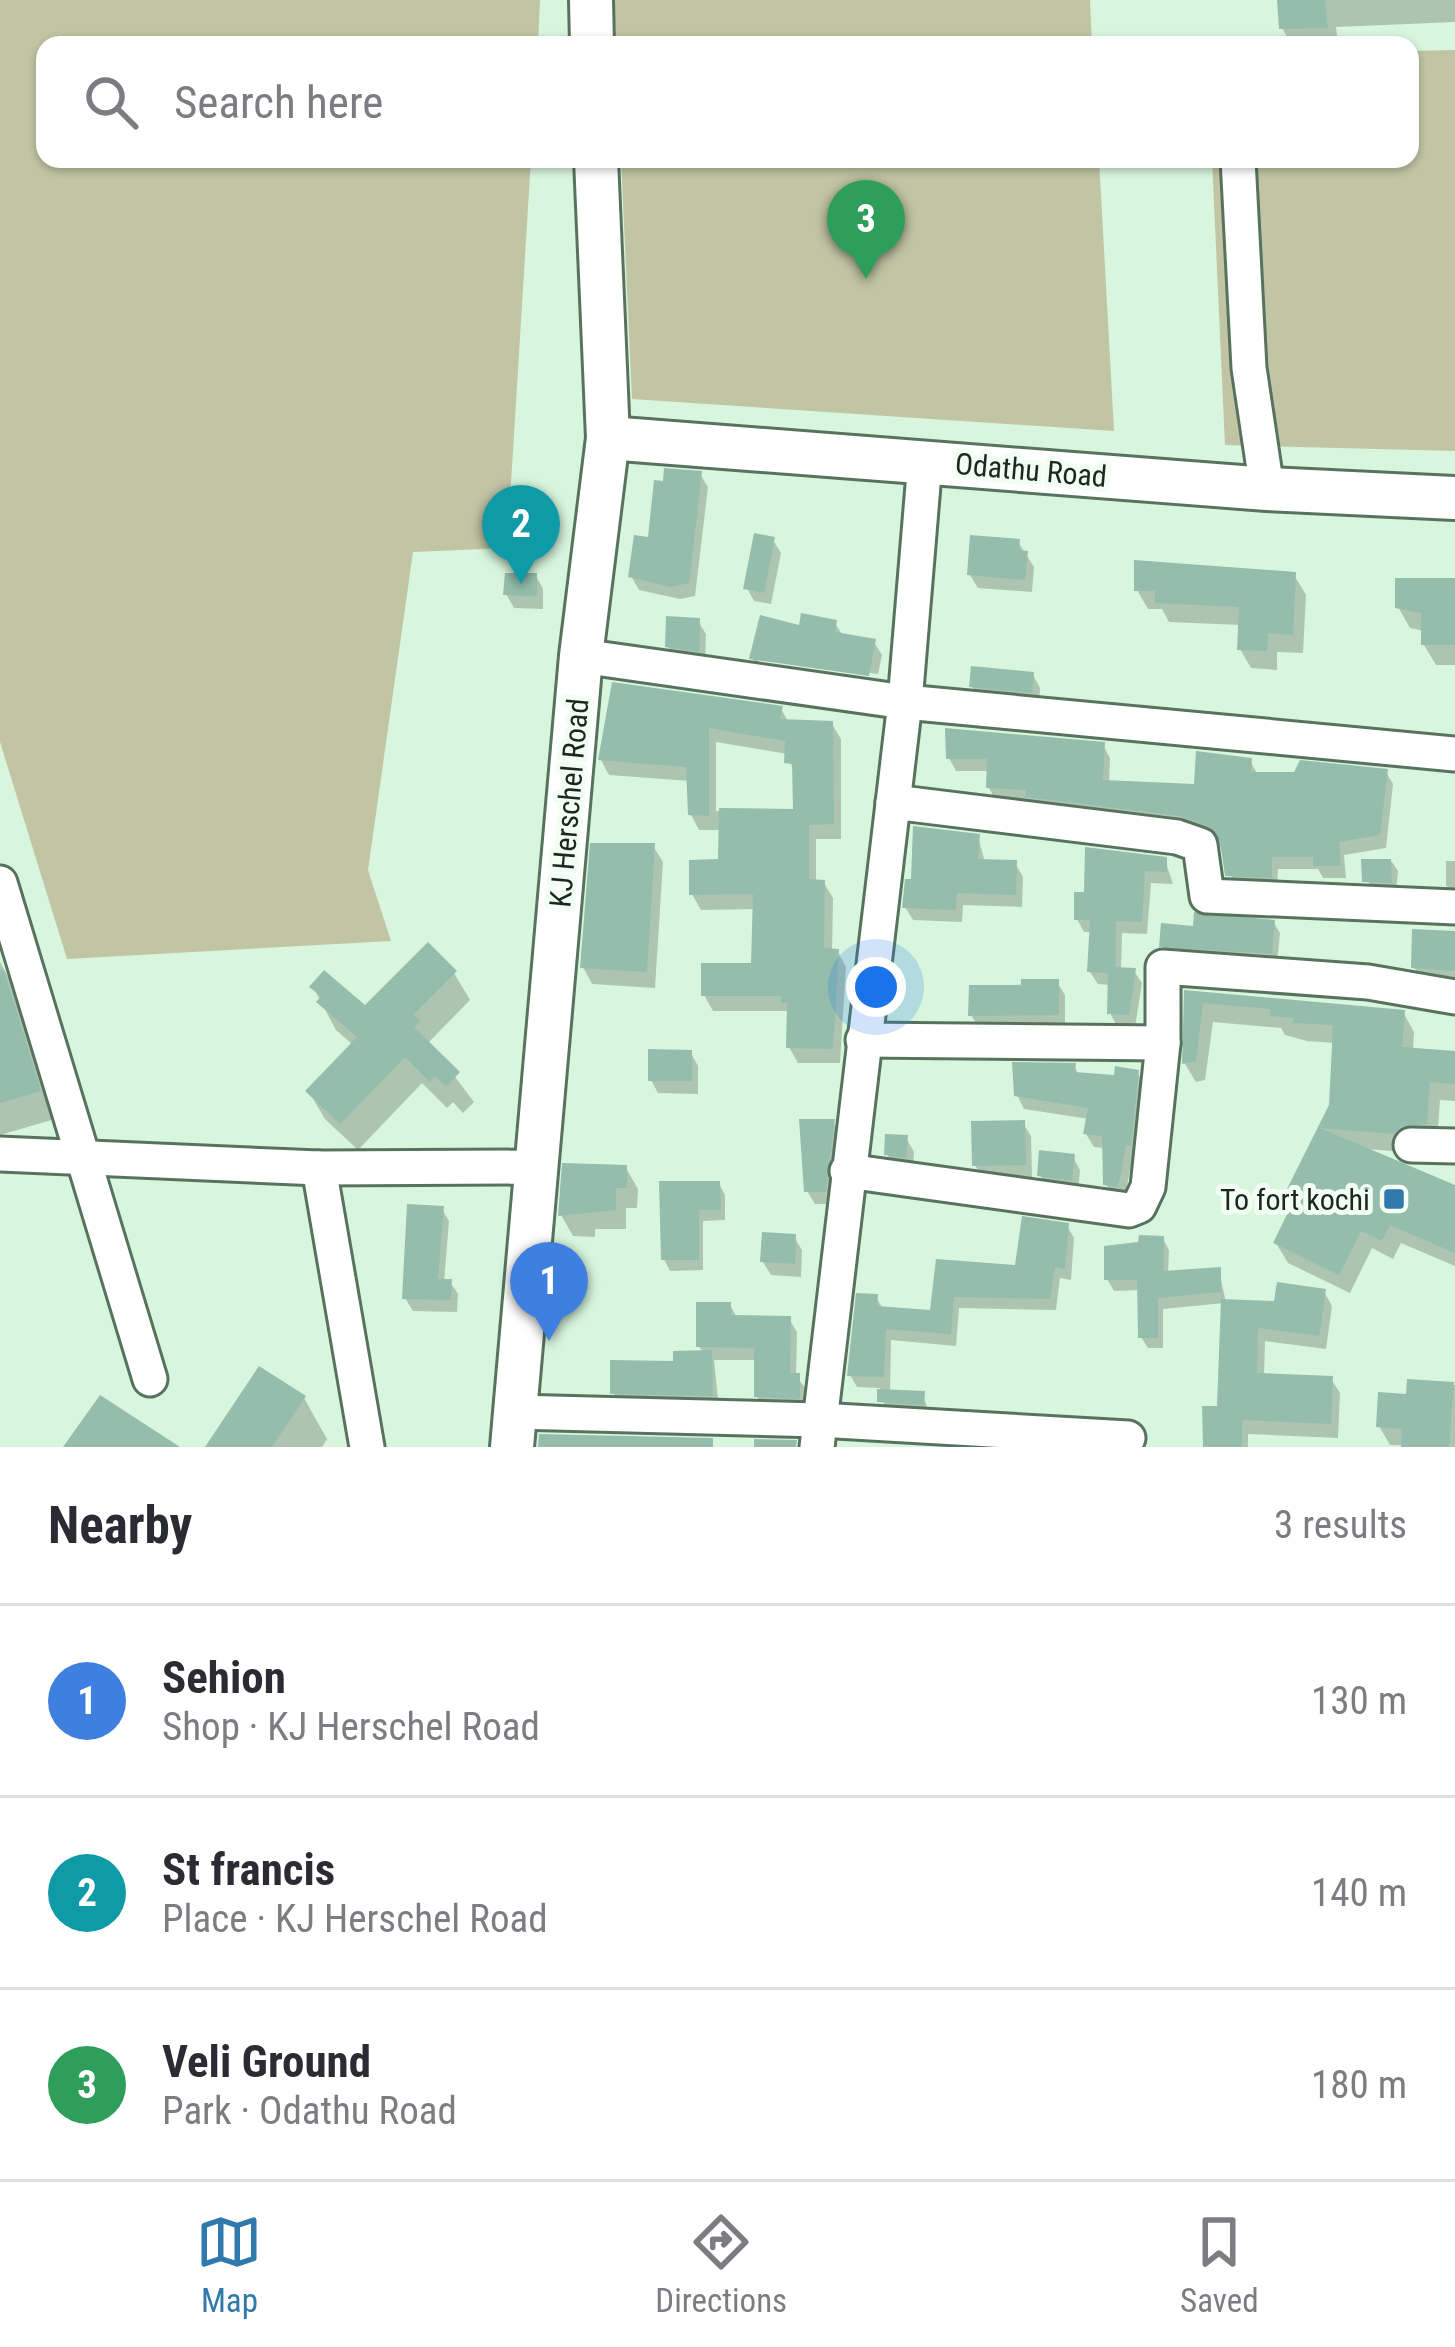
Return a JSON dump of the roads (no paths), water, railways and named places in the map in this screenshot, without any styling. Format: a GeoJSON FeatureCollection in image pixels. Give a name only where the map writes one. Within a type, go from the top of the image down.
{"type":"FeatureCollection","features":[{"type":"Feature","properties":{"kind":"main road"},"geometry":{"type":"LineString","coordinates":[[591,0],[592,36]]}},
{"type":"Feature","properties":{"kind":"main road","name":"KJ Herschel Road"},"geometry":{"type":"LineString","coordinates":[[513,1429],[581,656],[608,438],[596,168]]}},
{"type":"Feature","properties":{"kind":"main road","name":"Odathu Road"},"geometry":{"type":"LineString","coordinates":[[608,438],[1267,489],[1455,498]]}},
{"type":"Feature","properties":{"kind":"street"},"geometry":{"type":"LineString","coordinates":[[1238,168],[1249,368],[1267,489]]}},
{"type":"Feature","properties":{"kind":"street"},"geometry":{"type":"LineString","coordinates":[[818,1434],[905,702],[925,461]]}},
{"type":"Feature","properties":{"kind":"street"},"geometry":{"type":"LineString","coordinates":[[581,656],[905,702],[1455,754]]}},
{"type":"Feature","properties":{"kind":"street"},"geometry":{"type":"LineString","coordinates":[[892,802],[1178,836],[1200,844],[1207,896],[1455,907]]}},
{"type":"Feature","properties":{"kind":"street"},"geometry":{"type":"LineString","coordinates":[[0,883],[87,1157],[150,1379]]}},
{"type":"Feature","properties":{"kind":"street"},"geometry":{"type":"LineString","coordinates":[[847,1171],[1117,1210],[1138,1206],[1148,1187],[1163,1043],[1163,967],[1368,982],[1455,997]]}},
{"type":"Feature","properties":{"kind":"street"},"geometry":{"type":"LineString","coordinates":[[863,1040],[1163,1043]]}},
{"type":"Feature","properties":{"kind":"street"},"geometry":{"type":"LineString","coordinates":[[1411,1145],[1455,1146]]}},
{"type":"Feature","properties":{"kind":"street"},"geometry":{"type":"LineString","coordinates":[[0,1154],[319,1168],[537,1167]]}},
{"type":"Feature","properties":{"kind":"street"},"geometry":{"type":"LineString","coordinates":[[319,1168],[368,1447]]}},
{"type":"Feature","properties":{"kind":"street"},"geometry":{"type":"LineString","coordinates":[[513,1429],[1128,1438]]}},
{"type":"Feature","properties":{"kind":"place","name":"Veli Ground"},"geometry":{"type":"Point","coordinates":[866,279]}},
{"type":"Feature","properties":{"kind":"place","name":"St francis"},"geometry":{"type":"Point","coordinates":[521,584]}},
{"type":"Feature","properties":{"kind":"place","name":"To fort kochi"},"geometry":{"type":"Point","coordinates":[1394,1199]}},
{"type":"Feature","properties":{"kind":"place","name":"Sehion"},"geometry":{"type":"Point","coordinates":[549,1341]}}]}
